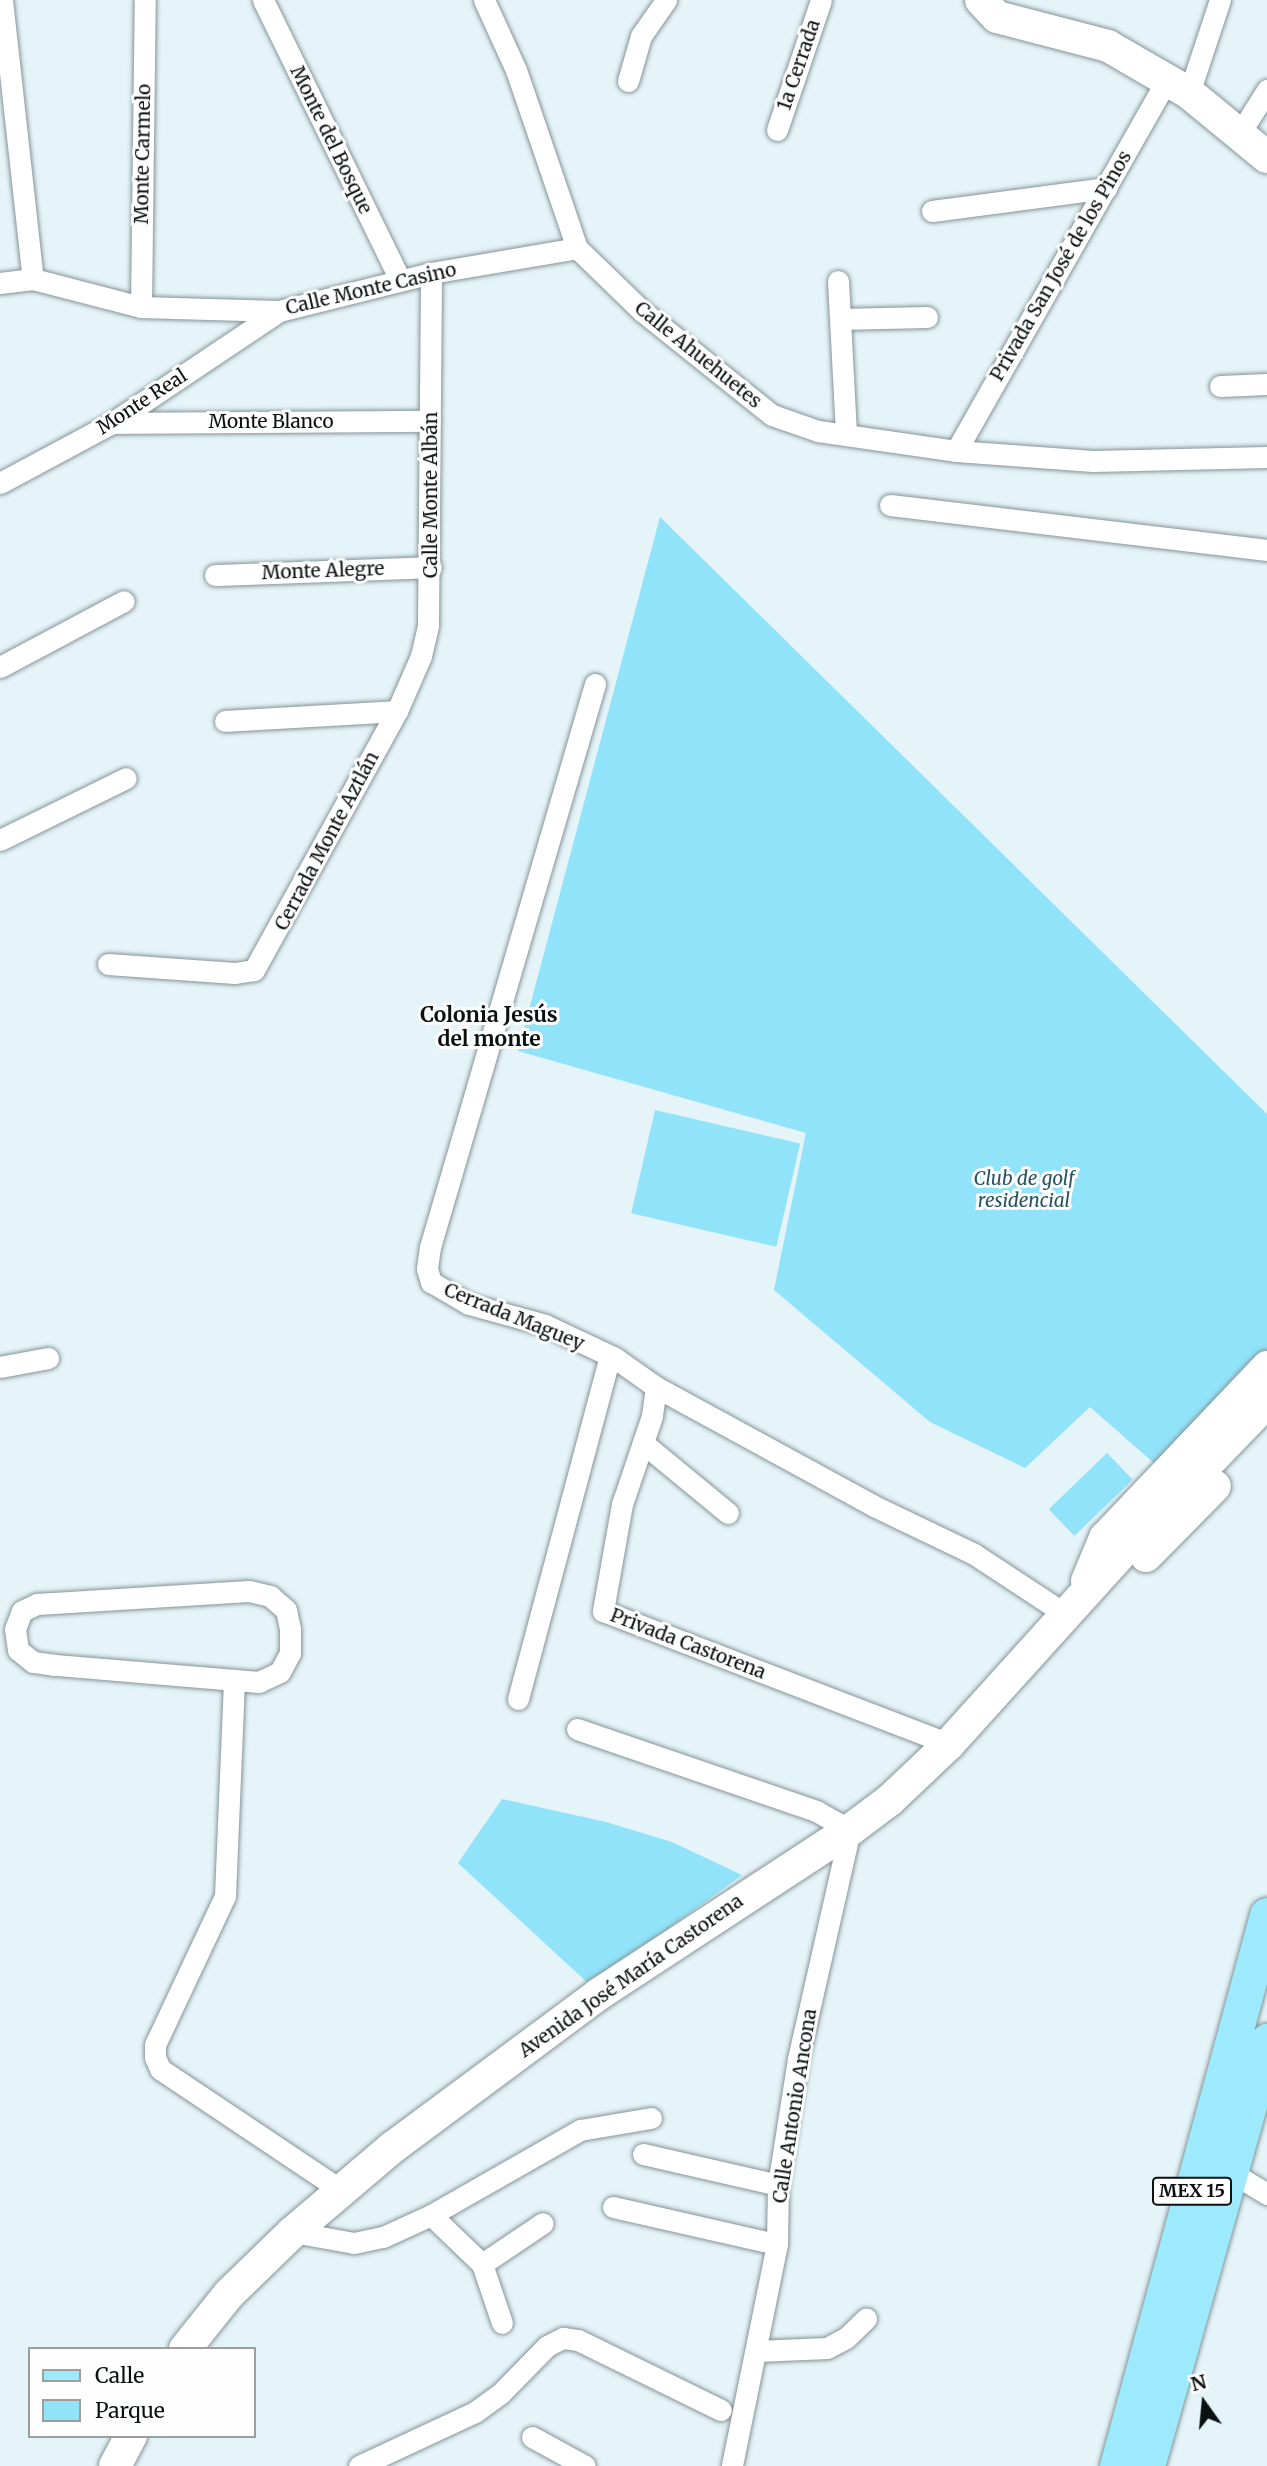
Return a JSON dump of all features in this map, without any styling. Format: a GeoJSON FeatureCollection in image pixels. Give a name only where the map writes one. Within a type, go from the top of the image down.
{"type":"FeatureCollection","features":[{"type":"Feature","properties":{"kind":"main road"},"geometry":{"type":"LineString","coordinates":[[982,2],[997,17],[1108,47],[1178,87],[1240,133],[1267,157]]}},
{"type":"Feature","properties":{"kind":"main road","name":"Avenida José María Castorena"},"geometry":{"type":"LineString","coordinates":[[1072,1610],[1105,1538],[1267,1367]]}},
{"type":"Feature","properties":{"kind":"main road","name":"Avenida José María Castorena"},"geometry":{"type":"LineString","coordinates":[[187,2347],[229,2294],[341,2190],[599,1994],[850,1830],[949,1744],[1126,1548],[1267,1402]]}},
{"type":"Feature","properties":{"kind":"main road","name":"Avenida José María Castorena"},"geometry":{"type":"LineString","coordinates":[[1072,1610],[1108,1590],[1139,1563],[1267,1429]]}},
{"type":"Feature","properties":{"kind":"main road","name":"MEX 15"},"geometry":{"type":"LineString","coordinates":[[1117,2466],[1267,1915]]}},
{"type":"Feature","properties":{"kind":"main road","name":"MEX 15"},"geometry":{"type":"LineString","coordinates":[[1147,2466],[1267,2041]]}},
{"type":"Feature","properties":{"kind":"main road"},"geometry":{"type":"LineString","coordinates":[[115,2466],[130,2438]]}},
{"type":"Feature","properties":{"kind":"street","name":"Monte Carmelo"},"geometry":{"type":"LineString","coordinates":[[141,307],[145,0]]}},
{"type":"Feature","properties":{"kind":"street","name":"Monte del Bosque"},"geometry":{"type":"LineString","coordinates":[[263,0],[400,280]]}},
{"type":"Feature","properties":{"kind":"street","name":"Calle Ahuehuetes"},"geometry":{"type":"LineString","coordinates":[[484,0],[516,70],[577,247],[642,311],[772,415],[818,431],[956,451],[1093,461],[1267,457]]}},
{"type":"Feature","properties":{"kind":"street"},"geometry":{"type":"LineString","coordinates":[[628,81],[641,36],[666,0]]}},
{"type":"Feature","properties":{"kind":"street","name":"1a Cerrada"},"geometry":{"type":"LineString","coordinates":[[777,130],[821,0]]}},
{"type":"Feature","properties":{"kind":"street","name":"Privada San José de los Pinos"},"geometry":{"type":"LineString","coordinates":[[956,451],[1106,188],[1178,87],[1220,0]]}},
{"type":"Feature","properties":{"kind":"street"},"geometry":{"type":"LineString","coordinates":[[5,3],[33,279]]}},
{"type":"Feature","properties":{"kind":"street"},"geometry":{"type":"LineString","coordinates":[[1240,133],[1267,90]]}},
{"type":"Feature","properties":{"kind":"street"},"geometry":{"type":"LineString","coordinates":[[932,211],[1106,188]]}},
{"type":"Feature","properties":{"kind":"street","name":"Calle Monte Casino"},"geometry":{"type":"LineString","coordinates":[[0,283],[33,279],[141,307],[279,311],[400,280],[577,247]]}},
{"type":"Feature","properties":{"kind":"street","name":"Calle Monte Albán"},"geometry":{"type":"LineString","coordinates":[[397,711],[423,646],[431,567],[432,274]]}},
{"type":"Feature","properties":{"kind":"street"},"geometry":{"type":"LineString","coordinates":[[838,281],[846,435]]}},
{"type":"Feature","properties":{"kind":"street","name":"Monte Real"},"geometry":{"type":"LineString","coordinates":[[0,483],[112,423],[279,311]]}},
{"type":"Feature","properties":{"kind":"street"},"geometry":{"type":"LineString","coordinates":[[840,319],[928,317]]}},
{"type":"Feature","properties":{"kind":"street"},"geometry":{"type":"LineString","coordinates":[[1220,386],[1267,384]]}},
{"type":"Feature","properties":{"kind":"street","name":"Monte Blanco"},"geometry":{"type":"LineString","coordinates":[[112,423],[430,421]]}},
{"type":"Feature","properties":{"kind":"street"},"geometry":{"type":"LineString","coordinates":[[890,505],[1267,550]]}},
{"type":"Feature","properties":{"kind":"street","name":"Monte Alegre"},"geometry":{"type":"LineString","coordinates":[[215,575],[431,567]]}},
{"type":"Feature","properties":{"kind":"street"},"geometry":{"type":"LineString","coordinates":[[0,667],[124,601]]}},
{"type":"Feature","properties":{"kind":"street","name":"Cerrada Maguey"},"geometry":{"type":"LineString","coordinates":[[595,684],[426,1269],[431,1282],[469,1304],[545,1325],[610,1356],[656,1387],[874,1506],[974,1554],[1072,1610]]}},
{"type":"Feature","properties":{"kind":"street"},"geometry":{"type":"LineString","coordinates":[[225,721],[397,711]]}},
{"type":"Feature","properties":{"kind":"street","name":"Cerrada Monte Aztlán"},"geometry":{"type":"LineString","coordinates":[[108,964],[235,973],[254,970],[397,711]]}},
{"type":"Feature","properties":{"kind":"street"},"geometry":{"type":"LineString","coordinates":[[0,840],[126,778]]}},
{"type":"Feature","properties":{"kind":"street"},"geometry":{"type":"LineString","coordinates":[[518,1699],[610,1356]]}},
{"type":"Feature","properties":{"kind":"street"},"geometry":{"type":"LineString","coordinates":[[0,1367],[48,1358]]}},
{"type":"Feature","properties":{"kind":"street","name":"Privada Castorena"},"geometry":{"type":"LineString","coordinates":[[656,1387],[643,1443],[622,1504],[603,1611],[949,1744]]}},
{"type":"Feature","properties":{"kind":"street"},"geometry":{"type":"LineString","coordinates":[[643,1443],[728,1513]]}},
{"type":"Feature","properties":{"kind":"street"},"geometry":{"type":"LineString","coordinates":[[248,1591],[270,1596],[286,1610],[290,1653],[280,1672],[259,1682],[234,1681],[181,1672],[33,1662],[18,1650],[15,1629],[22,1611],[37,1604],[248,1591]]}},
{"type":"Feature","properties":{"kind":"street"},"geometry":{"type":"LineString","coordinates":[[234,1681],[225,1896],[155,2045],[155,2057],[160,2069],[341,2190]]}},
{"type":"Feature","properties":{"kind":"street"},"geometry":{"type":"LineString","coordinates":[[577,1729],[816,1811],[850,1830]]}},
{"type":"Feature","properties":{"kind":"street","name":"Calle Antonio Ancona"},"geometry":{"type":"LineString","coordinates":[[732,2466],[739,2416],[757,2351],[777,2244],[778,2185],[798,2059],[850,1830]]}},
{"type":"Feature","properties":{"kind":"street"},"geometry":{"type":"LineString","coordinates":[[293,2232],[354,2243],[383,2237],[431,2215],[580,2130],[651,2118]]}},
{"type":"Feature","properties":{"kind":"street"},"geometry":{"type":"LineString","coordinates":[[643,2154],[778,2185]]}},
{"type":"Feature","properties":{"kind":"street"},"geometry":{"type":"LineString","coordinates":[[1231,2173],[1267,2194]]}},
{"type":"Feature","properties":{"kind":"street"},"geometry":{"type":"LineString","coordinates":[[613,2207],[763,2241]]}},
{"type":"Feature","properties":{"kind":"street"},"geometry":{"type":"LineString","coordinates":[[431,2215],[482,2264],[502,2323]]}},
{"type":"Feature","properties":{"kind":"street"},"geometry":{"type":"LineString","coordinates":[[482,2264],[542,2223]]}},
{"type":"Feature","properties":{"kind":"street"},"geometry":{"type":"LineString","coordinates":[[757,2351],[827,2348],[846,2338],[866,2319]]}},
{"type":"Feature","properties":{"kind":"street"},"geometry":{"type":"LineString","coordinates":[[359,2466],[392,2460],[475,2412],[500,2394],[547,2346],[563,2338],[578,2340],[721,2410]]}},
{"type":"Feature","properties":{"kind":"street"},"geometry":{"type":"LineString","coordinates":[[532,2437],[585,2466]]}},
{"type":"Feature","properties":{"kind":"green space","name":"Club de golf residencial"},"geometry":{"type":"Polygon","coordinates":[[[660,517],[1267,1114],[1267,1360],[1163,1471],[1090,1407],[1025,1468],[930,1422],[774,1290],[806,1133],[518,1051],[660,517]]]}},
{"type":"Feature","properties":{"kind":"green space"},"geometry":{"type":"Polygon","coordinates":[[[655,1110],[800,1144],[776,1247],[631,1213],[655,1110]]]}},
{"type":"Feature","properties":{"kind":"green space"},"geometry":{"type":"Polygon","coordinates":[[[1107,1453],[1133,1480],[1074,1536],[1049,1509],[1107,1453]]]}},
{"type":"Feature","properties":{"kind":"green space"},"geometry":{"type":"Polygon","coordinates":[[[502,1799],[606,1822],[672,1842],[742,1875],[590,1985],[458,1863],[502,1799]]]}},
{"type":"Feature","properties":{"kind":"district","name":"Colonia Jesús del monte"},"geometry":{"type":"Point","coordinates":[489,1027]}}]}
